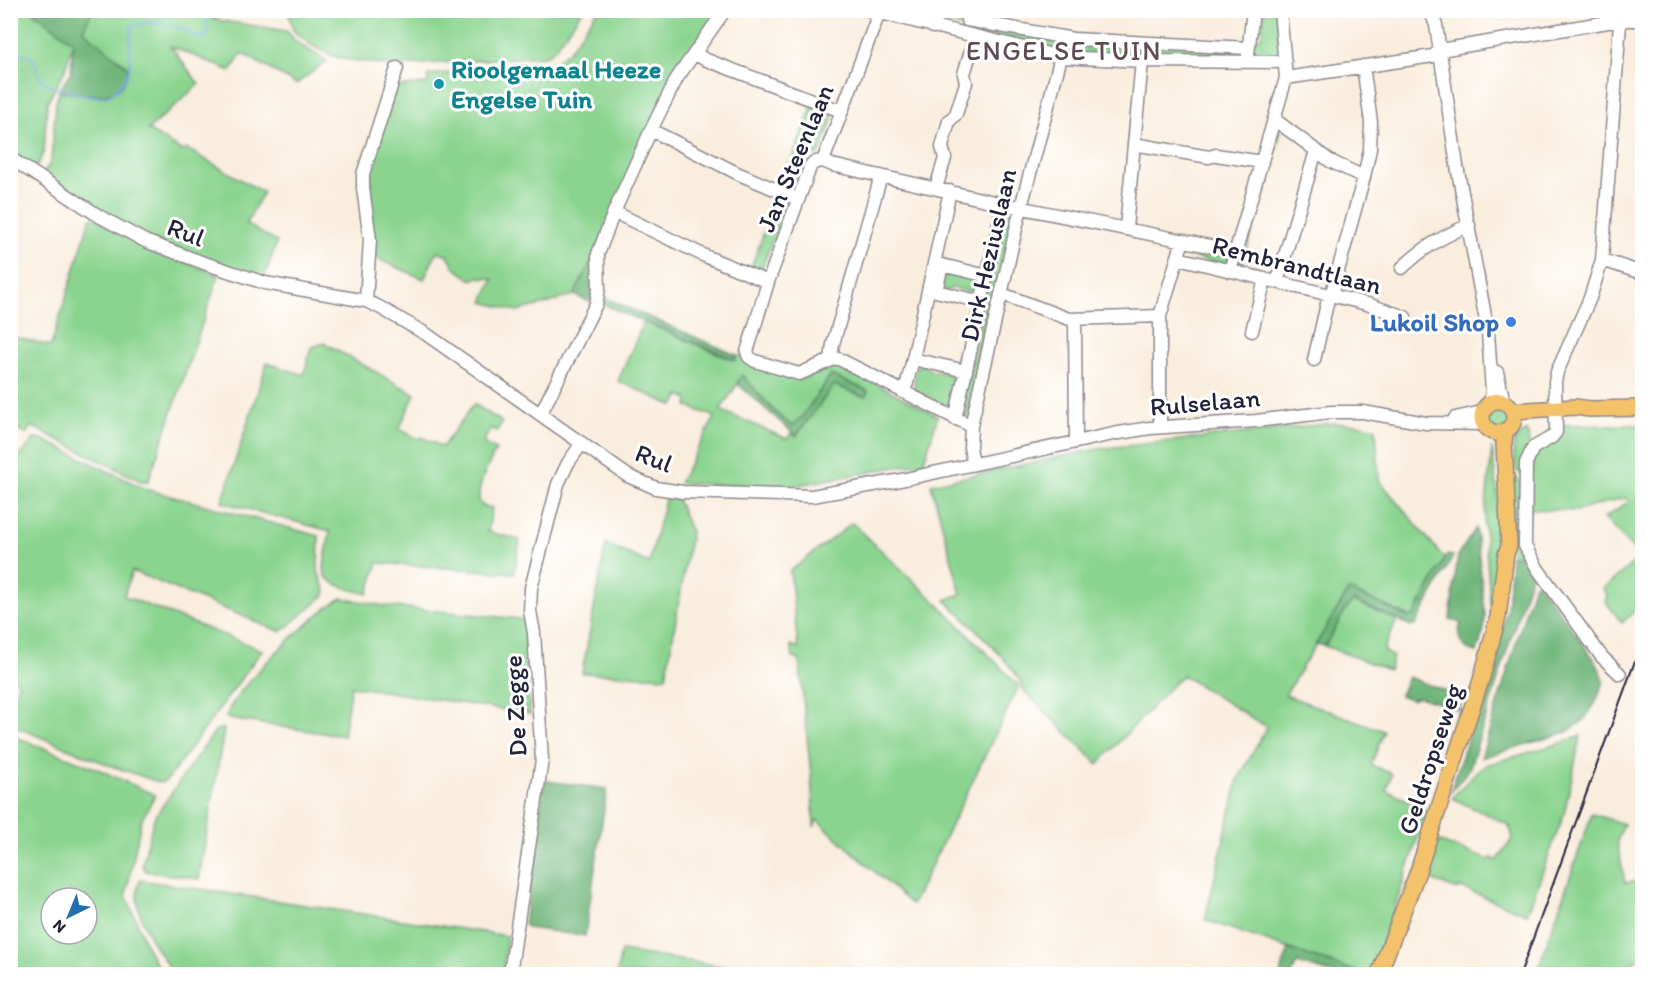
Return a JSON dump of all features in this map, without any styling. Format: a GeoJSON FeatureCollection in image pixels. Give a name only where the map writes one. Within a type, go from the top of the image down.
{"type":"FeatureCollection","features":[{"type":"Feature","properties":{"kind":"main road"},"geometry":{"type":"LineString","coordinates":[[1498,417],[1575,407],[1642,408]]}},
{"type":"Feature","properties":{"kind":"main road","name":"Geldropseweg"},"geometry":{"type":"LineString","coordinates":[[1379,975],[1417,874],[1481,680],[1498,617],[1506,554],[1496,443],[1498,417]]}},
{"type":"Feature","properties":{"kind":"street"},"geometry":{"type":"LineString","coordinates":[[541,413],[596,304],[599,289],[598,254],[651,130],[677,78],[725,10]]}},
{"type":"Feature","properties":{"kind":"street"},"geometry":{"type":"LineString","coordinates":[[933,27],[937,10]]}},
{"type":"Feature","properties":{"kind":"street"},"geometry":{"type":"LineString","coordinates":[[1248,62],[1253,10]]}},
{"type":"Feature","properties":{"kind":"street"},"geometry":{"type":"LineString","coordinates":[[1230,271],[1286,78],[1280,10]]}},
{"type":"Feature","properties":{"kind":"street","name":"Geldropseweg"},"geometry":{"type":"LineString","coordinates":[[1429,10],[1436,25],[1436,53],[1446,82],[1447,106],[1490,348],[1495,358],[1498,417]]}},
{"type":"Feature","properties":{"kind":"street"},"geometry":{"type":"LineString","coordinates":[[873,12],[1061,57],[1142,61],[1285,62]]}},
{"type":"Feature","properties":{"kind":"street","name":"Jan Steenlaan"},"geometry":{"type":"LineString","coordinates":[[831,360],[799,374],[755,361],[749,357],[747,348],[768,282],[811,165],[824,161],[873,12]]}},
{"type":"Feature","properties":{"kind":"street"},"geometry":{"type":"LineString","coordinates":[[936,188],[945,158],[942,147],[966,83],[964,74],[969,35],[968,15],[1059,37],[1248,48]]}},
{"type":"Feature","properties":{"kind":"street"},"geometry":{"type":"LineString","coordinates":[[1286,78],[1436,53],[1620,15],[1642,20]]}},
{"type":"Feature","properties":{"kind":"street"},"geometry":{"type":"LineString","coordinates":[[1620,15],[1602,260],[1590,298],[1557,372],[1555,382],[1556,432],[1552,437],[1533,448],[1527,456],[1525,546],[1537,568],[1602,657],[1620,674]]}},
{"type":"Feature","properties":{"kind":"street"},"geometry":{"type":"LineString","coordinates":[[695,53],[704,59],[842,111]]}},
{"type":"Feature","properties":{"kind":"street","name":"Dirk Heziuslaan"},"geometry":{"type":"LineString","coordinates":[[973,464],[970,426],[1021,207],[1061,57]]}},
{"type":"Feature","properties":{"kind":"street"},"geometry":{"type":"LineString","coordinates":[[1126,228],[1142,61]]}},
{"type":"Feature","properties":{"kind":"street"},"geometry":{"type":"LineString","coordinates":[[1314,360],[1370,149],[1371,122],[1363,66]]}},
{"type":"Feature","properties":{"kind":"street"},"geometry":{"type":"LineString","coordinates":[[366,301],[370,240],[363,174],[397,68]]}},
{"type":"Feature","properties":{"kind":"street"},"geometry":{"type":"LineString","coordinates":[[1274,119],[1330,161],[1364,177]]}},
{"type":"Feature","properties":{"kind":"street"},"geometry":{"type":"LineString","coordinates":[[651,130],[739,174],[798,200]]}},
{"type":"Feature","properties":{"kind":"street"},"geometry":{"type":"LineString","coordinates":[[1134,144],[1209,157],[1262,162]]}},
{"type":"Feature","properties":{"kind":"street"},"geometry":{"type":"LineString","coordinates":[[1252,331],[1316,151]]}},
{"type":"Feature","properties":{"kind":"street","name":"Rul"},"geometry":{"type":"LineString","coordinates":[[10,158],[99,216],[145,241],[265,283],[366,301],[379,307],[426,334],[628,476],[656,488],[683,492],[812,496],[973,464]]}},
{"type":"Feature","properties":{"kind":"street","name":"Rembrandtlaan"},"geometry":{"type":"LineString","coordinates":[[824,161],[832,165],[1003,204],[1126,228],[1236,253]]}},
{"type":"Feature","properties":{"kind":"street"},"geometry":{"type":"LineString","coordinates":[[880,176],[833,344],[831,360],[839,359],[970,426]]}},
{"type":"Feature","properties":{"kind":"street"},"geometry":{"type":"LineString","coordinates":[[903,392],[913,358],[950,191]]}},
{"type":"Feature","properties":{"kind":"street","name":"Dirk Heziuslaan"},"geometry":{"type":"LineString","coordinates":[[955,419],[1003,204]]}},
{"type":"Feature","properties":{"kind":"street"},"geometry":{"type":"LineString","coordinates":[[614,212],[705,256],[768,282]]}},
{"type":"Feature","properties":{"kind":"street"},"geometry":{"type":"LineString","coordinates":[[1402,268],[1437,239],[1469,225]]}},
{"type":"Feature","properties":{"kind":"street"},"geometry":{"type":"LineString","coordinates":[[1160,428],[1160,316],[1183,240]]}},
{"type":"Feature","properties":{"kind":"street","name":"Rembrandtlaan"},"geometry":{"type":"LineString","coordinates":[[1178,258],[1330,295],[1405,317]]}},
{"type":"Feature","properties":{"kind":"street"},"geometry":{"type":"LineString","coordinates":[[1602,260],[1642,273]]}},
{"type":"Feature","properties":{"kind":"street","name":"Dirk Heziuslaan"},"geometry":{"type":"LineString","coordinates":[[982,302],[936,291],[942,266],[987,276]]}},
{"type":"Feature","properties":{"kind":"street"},"geometry":{"type":"LineString","coordinates":[[1002,294],[1061,317],[1075,319],[1160,316]]}},
{"type":"Feature","properties":{"kind":"street"},"geometry":{"type":"LineString","coordinates":[[1075,319],[1076,442]]}},
{"type":"Feature","properties":{"kind":"street","name":"Dirk Heziuslaan"},"geometry":{"type":"LineString","coordinates":[[913,358],[966,371]]}},
{"type":"Feature","properties":{"kind":"street","name":"Rulselaan"},"geometry":{"type":"LineString","coordinates":[[973,464],[1113,434],[1346,411],[1413,422],[1443,423],[1460,417],[1498,417]]}},
{"type":"Feature","properties":{"kind":"street","name":"De Zegge"},"geometry":{"type":"LineString","coordinates":[[510,975],[542,760],[534,633],[530,611],[531,588],[558,484],[582,443]]}},
{"type":"Feature","properties":{"kind":"green space"},"geometry":{"type":"Polygon","coordinates":[[[10,11],[32,11],[73,42],[65,70],[47,103],[44,151],[37,166],[33,167],[11,153],[10,11]]]}},
{"type":"Feature","properties":{"kind":"green space"},"geometry":{"type":"Polygon","coordinates":[[[32,11],[92,11],[83,30],[128,67],[120,88],[102,95],[59,91],[71,72],[73,42],[32,11]]]}},
{"type":"Feature","properties":{"kind":"green space"},"geometry":{"type":"Polygon","coordinates":[[[92,11],[239,11],[211,19],[287,31],[297,43],[327,61],[296,84],[242,53],[231,71],[170,46],[199,84],[148,130],[182,151],[187,149],[263,192],[246,224],[277,242],[263,280],[150,240],[111,220],[43,174],[51,162],[59,91],[90,95],[128,67],[82,30],[92,11]]]}},
{"type":"Feature","properties":{"kind":"green space"},"geometry":{"type":"Polygon","coordinates":[[[288,11],[582,11],[556,47],[546,56],[392,66],[332,56],[313,46],[293,30],[288,11]]]}},
{"type":"Feature","properties":{"kind":"green space"},"geometry":{"type":"Polygon","coordinates":[[[597,11],[721,11],[684,61],[594,257],[574,295],[517,311],[483,302],[493,279],[478,277],[472,280],[455,268],[448,255],[437,251],[424,279],[373,257],[368,171],[397,87],[425,84],[428,82],[428,75],[551,65],[568,52],[597,11]]]}},
{"type":"Feature","properties":{"kind":"green space"},"geometry":{"type":"Polygon","coordinates":[[[942,11],[966,11],[960,27],[942,24],[940,20],[942,11]]]}},
{"type":"Feature","properties":{"kind":"green space"},"geometry":{"type":"Polygon","coordinates":[[[1264,11],[1277,11],[1279,54],[1277,56],[1255,56],[1253,54],[1253,37],[1261,38],[1264,11]]]}},
{"type":"Feature","properties":{"kind":"green space"},"geometry":{"type":"Polygon","coordinates":[[[968,25],[1244,50],[1245,56],[1070,54],[968,30],[968,25]]]}},
{"type":"Feature","properties":{"kind":"green space"},"geometry":{"type":"Polygon","coordinates":[[[812,107],[833,115],[833,118],[819,155],[811,155],[806,165],[801,164],[793,185],[797,187],[792,190],[782,186],[812,107]]]}},
{"type":"Feature","properties":{"kind":"green space"},"geometry":{"type":"Polygon","coordinates":[[[1277,128],[1281,131],[1242,268],[1237,267],[1277,128]]]}},
{"type":"Feature","properties":{"kind":"green space"},"geometry":{"type":"Polygon","coordinates":[[[778,194],[790,200],[792,206],[786,204],[762,268],[768,271],[766,275],[750,270],[778,194]]]}},
{"type":"Feature","properties":{"kind":"green space"},"geometry":{"type":"Polygon","coordinates":[[[1006,211],[1014,212],[968,417],[965,418],[960,414],[1006,211]]]}},
{"type":"Feature","properties":{"kind":"green space"},"geometry":{"type":"Polygon","coordinates":[[[94,217],[142,245],[219,275],[148,482],[141,481],[31,426],[26,434],[11,428],[10,336],[51,346],[90,219],[94,217]]]}},
{"type":"Feature","properties":{"kind":"green space"},"geometry":{"type":"Polygon","coordinates":[[[1191,245],[1229,257],[1226,266],[1185,255],[1187,247],[1191,245]]]}},
{"type":"Feature","properties":{"kind":"green space"},"geometry":{"type":"Polygon","coordinates":[[[594,257],[591,298],[590,302],[574,295],[594,257]]]}},
{"type":"Feature","properties":{"kind":"green space"},"geometry":{"type":"Polygon","coordinates":[[[952,270],[947,274],[969,279],[976,275],[981,277],[980,294],[972,297],[976,293],[952,288],[945,292],[939,282],[942,273],[952,270]]]}},
{"type":"Feature","properties":{"kind":"green space"},"geometry":{"type":"Polygon","coordinates":[[[603,297],[736,355],[736,360],[602,304],[603,297]]]}},
{"type":"Feature","properties":{"kind":"green space"},"geometry":{"type":"Polygon","coordinates":[[[644,322],[730,359],[734,360],[736,355],[743,356],[798,379],[841,365],[938,416],[924,462],[794,486],[679,483],[715,417],[687,406],[688,399],[680,395],[674,406],[618,381],[644,322]],[[831,375],[802,417],[792,427],[774,411],[743,376],[720,410],[787,439],[791,433],[796,436],[834,385],[866,397],[868,391],[831,375]]]}},
{"type":"Feature","properties":{"kind":"green space"},"geometry":{"type":"Polygon","coordinates":[[[324,343],[415,394],[399,429],[419,439],[422,437],[442,447],[474,404],[502,422],[497,431],[491,428],[483,443],[496,450],[486,470],[479,495],[483,506],[492,508],[488,532],[520,540],[514,573],[378,563],[368,594],[339,585],[325,576],[324,566],[330,531],[222,502],[267,363],[304,375],[311,347],[324,343]]]}},
{"type":"Feature","properties":{"kind":"green space"},"geometry":{"type":"Polygon","coordinates":[[[926,365],[929,370],[956,376],[955,372],[959,374],[952,408],[913,390],[917,366],[926,365]]]}},
{"type":"Feature","properties":{"kind":"green space"},"geometry":{"type":"Polygon","coordinates":[[[742,375],[774,411],[792,426],[802,417],[831,375],[868,391],[865,397],[834,385],[796,436],[737,383],[742,375]]]}},
{"type":"Feature","properties":{"kind":"green space"},"geometry":{"type":"Polygon","coordinates":[[[1497,406],[1505,410],[1509,418],[1505,426],[1497,430],[1489,426],[1485,418],[1489,410],[1497,406]]]}},
{"type":"Feature","properties":{"kind":"green space"},"geometry":{"type":"Polygon","coordinates":[[[1335,423],[1376,428],[1379,480],[1445,559],[1414,615],[1410,617],[1349,590],[1285,695],[1384,731],[1371,765],[1392,774],[1386,790],[1427,810],[1373,974],[1363,974],[1205,920],[1238,779],[1267,727],[1182,675],[1098,764],[1024,691],[1020,681],[1002,657],[945,600],[961,594],[931,484],[1098,449],[1335,423]]]}},
{"type":"Feature","properties":{"kind":"green space"},"geometry":{"type":"Polygon","coordinates":[[[1561,425],[1642,425],[1642,598],[1639,607],[1622,623],[1605,601],[1607,596],[1603,589],[1640,557],[1604,518],[1628,500],[1625,498],[1615,500],[1577,511],[1529,509],[1531,458],[1561,425]]]}},
{"type":"Feature","properties":{"kind":"green space"},"geometry":{"type":"Polygon","coordinates":[[[1527,431],[1530,447],[1523,476],[1516,470],[1513,450],[1515,439],[1527,431]]]}},
{"type":"Feature","properties":{"kind":"green space"},"geometry":{"type":"Polygon","coordinates":[[[34,439],[42,439],[145,489],[319,536],[318,571],[326,592],[281,632],[132,571],[124,596],[262,650],[168,779],[161,783],[109,765],[11,725],[11,708],[18,683],[11,676],[11,473],[13,465],[34,439]]]}},
{"type":"Feature","properties":{"kind":"green space"},"geometry":{"type":"Polygon","coordinates":[[[1492,448],[1499,507],[1500,553],[1491,614],[1484,522],[1492,448]]]}},
{"type":"Feature","properties":{"kind":"green space"},"geometry":{"type":"Polygon","coordinates":[[[1511,472],[1522,483],[1518,529],[1520,547],[1516,556],[1511,556],[1511,472]]]}},
{"type":"Feature","properties":{"kind":"green space"},"geometry":{"type":"Polygon","coordinates":[[[666,496],[677,499],[691,532],[666,677],[582,673],[606,544],[649,563],[666,496]]]}},
{"type":"Feature","properties":{"kind":"green space"},"geometry":{"type":"Polygon","coordinates":[[[852,523],[939,605],[1019,686],[912,905],[817,820],[814,827],[799,659],[793,658],[791,645],[798,648],[790,571],[852,523]]]}},
{"type":"Feature","properties":{"kind":"green space"},"geometry":{"type":"Polygon","coordinates":[[[1476,528],[1485,616],[1484,629],[1477,652],[1463,646],[1459,638],[1461,623],[1450,619],[1458,555],[1476,528]]]}},
{"type":"Feature","properties":{"kind":"green space"},"geometry":{"type":"Polygon","coordinates":[[[1520,547],[1532,572],[1469,770],[1450,792],[1495,657],[1507,608],[1511,556],[1516,556],[1520,547]]]}},
{"type":"Feature","properties":{"kind":"green space"},"geometry":{"type":"Polygon","coordinates":[[[1447,555],[1453,556],[1415,626],[1354,601],[1346,609],[1325,646],[1316,644],[1349,590],[1407,617],[1414,616],[1447,555]]]}},
{"type":"Feature","properties":{"kind":"green space"},"geometry":{"type":"Polygon","coordinates":[[[1537,582],[1594,659],[1604,681],[1595,704],[1583,721],[1567,732],[1481,758],[1533,587],[1537,582]]]}},
{"type":"Feature","properties":{"kind":"green space"},"geometry":{"type":"Polygon","coordinates":[[[342,598],[385,606],[520,619],[524,622],[530,714],[351,686],[343,736],[226,717],[244,688],[276,652],[313,619],[342,598]]]}},
{"type":"Feature","properties":{"kind":"green space"},"geometry":{"type":"Polygon","coordinates":[[[1353,601],[1397,620],[1384,648],[1393,657],[1389,670],[1325,646],[1353,601]]]}},
{"type":"Feature","properties":{"kind":"green space"},"geometry":{"type":"Polygon","coordinates":[[[1408,677],[1463,698],[1459,710],[1419,697],[1412,700],[1400,695],[1408,677]]]}},
{"type":"Feature","properties":{"kind":"green space"},"geometry":{"type":"Polygon","coordinates":[[[224,729],[199,879],[146,871],[142,865],[154,818],[215,731],[224,729]]]}},
{"type":"Feature","properties":{"kind":"green space"},"geometry":{"type":"Polygon","coordinates":[[[10,735],[100,770],[155,795],[141,821],[126,895],[148,950],[162,974],[11,974],[10,735]]]}},
{"type":"Feature","properties":{"kind":"green space"},"geometry":{"type":"Polygon","coordinates":[[[1581,735],[1564,814],[1527,914],[1459,887],[1458,890],[1426,878],[1438,841],[1497,861],[1513,838],[1509,825],[1452,798],[1474,774],[1486,765],[1581,735]]]}},
{"type":"Feature","properties":{"kind":"green space"},"geometry":{"type":"Polygon","coordinates":[[[547,781],[607,789],[585,936],[528,928],[524,924],[544,783],[547,781]]]}},
{"type":"Feature","properties":{"kind":"green space"},"geometry":{"type":"Polygon","coordinates":[[[1592,814],[1624,824],[1617,841],[1625,883],[1642,880],[1642,957],[1612,974],[1536,974],[1592,814]]]}},
{"type":"Feature","properties":{"kind":"green space"},"geometry":{"type":"Polygon","coordinates":[[[140,880],[507,936],[503,974],[174,974],[153,942],[141,916],[137,891],[140,880]]]}},
{"type":"Feature","properties":{"kind":"green space"},"geometry":{"type":"Polygon","coordinates":[[[1289,949],[1363,974],[1334,974],[1297,963],[1292,974],[1280,974],[1289,949]]]}},
{"type":"Feature","properties":{"kind":"green space"},"geometry":{"type":"Polygon","coordinates":[[[621,951],[767,973],[768,974],[617,973],[621,951]]]}},
{"type":"Feature","properties":{"kind":"waterway"},"geometry":{"type":"LineString","coordinates":[[10,57],[24,54],[31,57],[41,79],[53,86],[83,95],[107,96],[114,92],[128,72],[132,26],[141,23],[159,23],[176,27],[202,39],[207,36],[208,28],[204,10]]}},
{"type":"Feature","properties":{"kind":"railway"},"geometry":{"type":"LineString","coordinates":[[1520,974],[1642,642]]}},
{"type":"Feature","properties":{"kind":"place","name":"Rioolgemaal Heeze Engelse Tuin"},"geometry":{"type":"Point","coordinates":[439,84]}},
{"type":"Feature","properties":{"kind":"place","name":"Lukoil Shop"},"geometry":{"type":"Point","coordinates":[1511,322]}},
{"type":"Feature","properties":{"kind":"district","name":"ENGELSE TUIN"},"geometry":{"type":"Point","coordinates":[1064,50]}}]}
